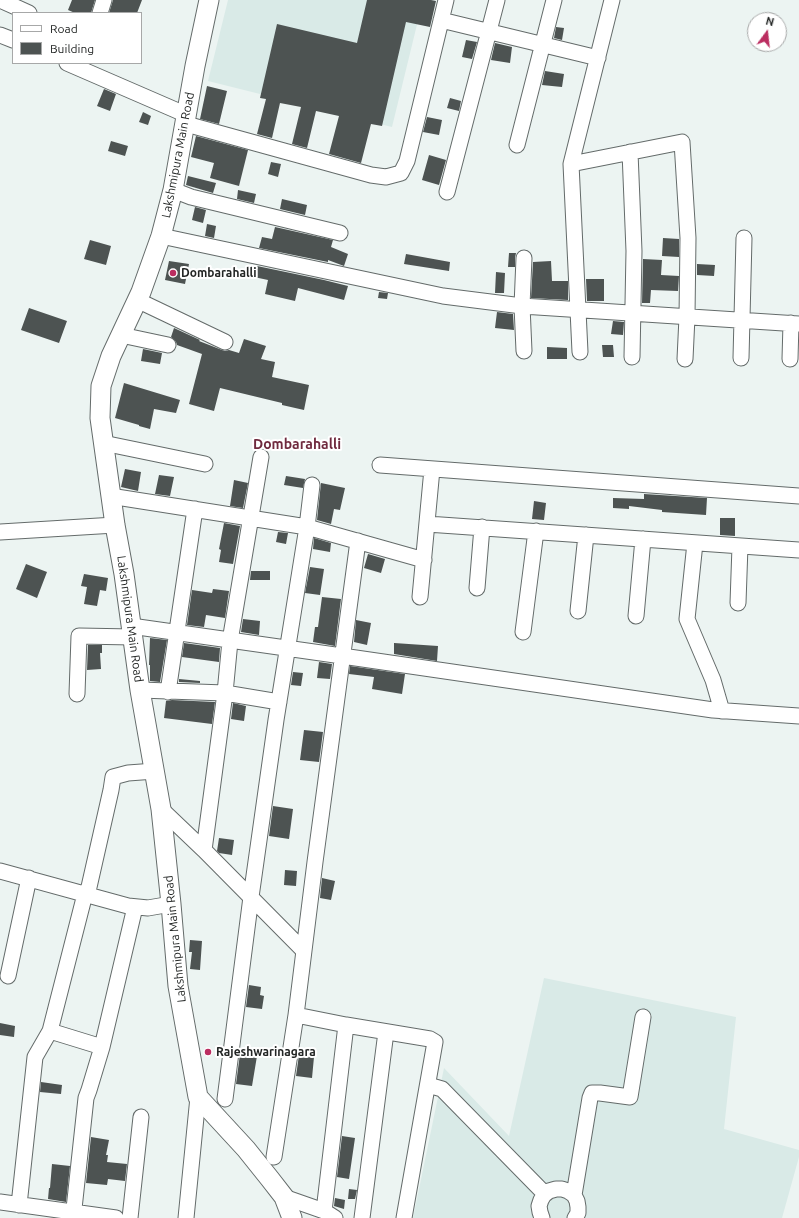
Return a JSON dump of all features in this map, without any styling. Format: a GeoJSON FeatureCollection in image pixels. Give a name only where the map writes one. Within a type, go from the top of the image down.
{"type":"FeatureCollection","features":[{"type":"Feature","properties":{"kind":"main road","name":"Lakshmipura Main Road"},"geometry":{"type":"LineString","coordinates":[[198,1097],[178,986],[172,904],[161,809],[140,690],[124,574],[110,496],[100,418],[101,386],[111,356],[141,292],[161,236],[173,190],[195,66],[209,0]]}},
{"type":"Feature","properties":{"kind":"main road"},"geometry":{"type":"LineString","coordinates":[[198,1097],[246,1149],[284,1197],[292,1218]]}},
{"type":"Feature","properties":{"kind":"street"},"geometry":{"type":"LineString","coordinates":[[0,0],[27,12]]}},
{"type":"Feature","properties":{"kind":"street"},"geometry":{"type":"LineString","coordinates":[[100,12],[104,0]]}},
{"type":"Feature","properties":{"kind":"street"},"geometry":{"type":"LineString","coordinates":[[69,64],[186,119],[372,175],[386,177],[401,172],[407,162],[446,0]]}},
{"type":"Feature","properties":{"kind":"street"},"geometry":{"type":"LineString","coordinates":[[447,192],[497,0]]}},
{"type":"Feature","properties":{"kind":"street"},"geometry":{"type":"LineString","coordinates":[[517,145],[554,0]]}},
{"type":"Feature","properties":{"kind":"street"},"geometry":{"type":"LineString","coordinates":[[580,352],[571,164],[612,0]]}},
{"type":"Feature","properties":{"kind":"street"},"geometry":{"type":"LineString","coordinates":[[441,20],[598,58]]}},
{"type":"Feature","properties":{"kind":"street"},"geometry":{"type":"LineString","coordinates":[[0,35],[12,40]]}},
{"type":"Feature","properties":{"kind":"street"},"geometry":{"type":"LineString","coordinates":[[571,164],[682,142],[688,238],[685,359]]}},
{"type":"Feature","properties":{"kind":"street"},"geometry":{"type":"LineString","coordinates":[[630,152],[634,251],[632,356]]}},
{"type":"Feature","properties":{"kind":"street"},"geometry":{"type":"LineString","coordinates":[[173,190],[191,197],[340,233]]}},
{"type":"Feature","properties":{"kind":"street"},"geometry":{"type":"LineString","coordinates":[[161,236],[443,296],[522,306],[795,324],[790,359]]}},
{"type":"Feature","properties":{"kind":"street"},"geometry":{"type":"LineString","coordinates":[[741,358],[744,238]]}},
{"type":"Feature","properties":{"kind":"street"},"geometry":{"type":"LineString","coordinates":[[524,258],[522,306],[524,351]]}},
{"type":"Feature","properties":{"kind":"street"},"geometry":{"type":"LineString","coordinates":[[137,300],[225,342]]}},
{"type":"Feature","properties":{"kind":"street"},"geometry":{"type":"LineString","coordinates":[[121,335],[168,345]]}},
{"type":"Feature","properties":{"kind":"street"},"geometry":{"type":"LineString","coordinates":[[103,444],[204,464]]}},
{"type":"Feature","properties":{"kind":"street"},"geometry":{"type":"LineString","coordinates":[[204,850],[225,693],[230,641],[260,457]]}},
{"type":"Feature","properties":{"kind":"street"},"geometry":{"type":"LineString","coordinates":[[380,465],[799,496]]}},
{"type":"Feature","properties":{"kind":"street"},"geometry":{"type":"LineString","coordinates":[[420,597],[432,469]]}},
{"type":"Feature","properties":{"kind":"street"},"geometry":{"type":"LineString","coordinates":[[225,1099],[251,897],[287,648],[307,527],[312,485]]}},
{"type":"Feature","properties":{"kind":"street"},"geometry":{"type":"LineString","coordinates":[[110,496],[307,527],[424,560]]}},
{"type":"Feature","properties":{"kind":"street"},"geometry":{"type":"LineString","coordinates":[[168,692],[195,509]]}},
{"type":"Feature","properties":{"kind":"street"},"geometry":{"type":"LineString","coordinates":[[427,524],[799,550]]}},
{"type":"Feature","properties":{"kind":"street"},"geometry":{"type":"LineString","coordinates":[[0,532],[115,526]]}},
{"type":"Feature","properties":{"kind":"street"},"geometry":{"type":"LineString","coordinates":[[477,588],[482,527]]}},
{"type":"Feature","properties":{"kind":"street"},"geometry":{"type":"LineString","coordinates":[[523,632],[536,532]]}},
{"type":"Feature","properties":{"kind":"street"},"geometry":{"type":"LineString","coordinates":[[578,611],[586,535]]}},
{"type":"Feature","properties":{"kind":"street"},"geometry":{"type":"LineString","coordinates":[[636,616],[643,539]]}},
{"type":"Feature","properties":{"kind":"street"},"geometry":{"type":"LineString","coordinates":[[274,1157],[296,1015],[358,542]]}},
{"type":"Feature","properties":{"kind":"street"},"geometry":{"type":"LineString","coordinates":[[695,543],[687,619],[713,680],[722,711]]}},
{"type":"Feature","properties":{"kind":"street"},"geometry":{"type":"LineString","coordinates":[[738,603],[740,546]]}},
{"type":"Feature","properties":{"kind":"street"},"geometry":{"type":"LineString","coordinates":[[77,694],[79,636],[132,632],[176,633],[722,711],[799,716]]}},
{"type":"Feature","properties":{"kind":"street"},"geometry":{"type":"LineString","coordinates":[[140,690],[225,693],[279,702]]}},
{"type":"Feature","properties":{"kind":"street"},"geometry":{"type":"LineString","coordinates":[[19,1205],[35,1057],[50,1031],[85,894],[89,887],[112,790],[113,777],[128,773],[155,771]]}},
{"type":"Feature","properties":{"kind":"street"},"geometry":{"type":"LineString","coordinates":[[161,809],[204,850],[304,951]]}},
{"type":"Feature","properties":{"kind":"street"},"geometry":{"type":"LineString","coordinates":[[0,871],[128,906],[148,908],[172,904]]}},
{"type":"Feature","properties":{"kind":"street"},"geometry":{"type":"LineString","coordinates":[[8,976],[29,878]]}},
{"type":"Feature","properties":{"kind":"street"},"geometry":{"type":"LineString","coordinates":[[73,1215],[86,1098],[102,1047],[136,907]]}},
{"type":"Feature","properties":{"kind":"street"},"geometry":{"type":"LineString","coordinates":[[296,1015],[430,1039],[435,1042],[404,1218]]}},
{"type":"Feature","properties":{"kind":"street"},"geometry":{"type":"LineString","coordinates":[[574,1195],[590,1098],[592,1093],[630,1097],[643,1017]]}},
{"type":"Feature","properties":{"kind":"street"},"geometry":{"type":"LineString","coordinates":[[284,1197],[329,1214],[346,1025]]}},
{"type":"Feature","properties":{"kind":"street"},"geometry":{"type":"LineString","coordinates":[[50,1031],[102,1047]]}},
{"type":"Feature","properties":{"kind":"street"},"geometry":{"type":"LineString","coordinates":[[362,1218],[386,1032]]}},
{"type":"Feature","properties":{"kind":"street"},"geometry":{"type":"LineString","coordinates":[[428,1085],[442,1089],[545,1194]]}},
{"type":"Feature","properties":{"kind":"street"},"geometry":{"type":"LineString","coordinates":[[186,1218],[198,1097]]}},
{"type":"Feature","properties":{"kind":"street"},"geometry":{"type":"LineString","coordinates":[[130,1218],[141,1117]]}},
{"type":"Feature","properties":{"kind":"street"},"geometry":{"type":"LineString","coordinates":[[542,1218],[539,1206],[545,1194],[556,1189],[562,1189],[574,1195],[577,1201],[578,1213],[575,1218]]}},
{"type":"Feature","properties":{"kind":"street"},"geometry":{"type":"LineString","coordinates":[[0,1202],[73,1215],[116,1218]]}},
{"type":"Feature","properties":{"kind":"shaded area"},"geometry":{"type":"Polygon","coordinates":[[[228,0],[423,0],[392,127],[208,81],[228,0]]]}},
{"type":"Feature","properties":{"kind":"shaded area"},"geometry":{"type":"Polygon","coordinates":[[[544,978],[736,1017],[724,1129],[799,1150],[799,1157],[782,1218],[413,1218],[444,1068],[509,1136],[544,978]]]}},
{"type":"Feature","properties":{"kind":"building"},"geometry":{"type":"Polygon","coordinates":[[[72,0],[95,0],[91,12],[73,12],[68,10],[72,0]]]}},
{"type":"Feature","properties":{"kind":"building"},"geometry":{"type":"Polygon","coordinates":[[[113,0],[142,0],[137,12],[109,12],[113,0]]]}},
{"type":"Feature","properties":{"kind":"building"},"geometry":{"type":"Polygon","coordinates":[[[367,0],[436,1],[430,27],[406,22],[382,126],[371,124],[361,163],[329,154],[339,116],[316,111],[307,148],[292,144],[301,107],[280,103],[272,138],[257,134],[266,99],[260,98],[277,24],[357,43],[367,0]]]}},
{"type":"Feature","properties":{"kind":"building"},"geometry":{"type":"Polygon","coordinates":[[[556,27],[564,28],[562,40],[554,38],[556,27]]]}},
{"type":"Feature","properties":{"kind":"building"},"geometry":{"type":"Polygon","coordinates":[[[466,40],[477,42],[472,59],[462,57],[466,40]]]}},
{"type":"Feature","properties":{"kind":"building"},"geometry":{"type":"Polygon","coordinates":[[[495,43],[512,47],[510,63],[491,60],[495,43]]]}},
{"type":"Feature","properties":{"kind":"building"},"geometry":{"type":"Polygon","coordinates":[[[545,71],[564,74],[562,87],[542,85],[545,71]]]}},
{"type":"Feature","properties":{"kind":"building"},"geometry":{"type":"Polygon","coordinates":[[[207,86],[227,91],[219,124],[200,119],[207,86]]]}},
{"type":"Feature","properties":{"kind":"building"},"geometry":{"type":"Polygon","coordinates":[[[104,89],[116,94],[110,111],[97,106],[104,89]]]}},
{"type":"Feature","properties":{"kind":"building"},"geometry":{"type":"Polygon","coordinates":[[[450,98],[461,101],[459,111],[447,108],[450,98]]]}},
{"type":"Feature","properties":{"kind":"building"},"geometry":{"type":"Polygon","coordinates":[[[143,112],[151,116],[148,125],[139,122],[143,112]]]}},
{"type":"Feature","properties":{"kind":"building"},"geometry":{"type":"Polygon","coordinates":[[[427,117],[442,120],[439,135],[423,132],[427,117]]]}},
{"type":"Feature","properties":{"kind":"building"},"geometry":{"type":"Polygon","coordinates":[[[196,136],[248,150],[239,186],[210,178],[214,163],[191,157],[196,136]]]}},
{"type":"Feature","properties":{"kind":"building"},"geometry":{"type":"Polygon","coordinates":[[[111,141],[128,146],[125,156],[108,151],[111,141]]]}},
{"type":"Feature","properties":{"kind":"building"},"geometry":{"type":"Polygon","coordinates":[[[429,155],[446,160],[439,185],[422,180],[429,155]]]}},
{"type":"Feature","properties":{"kind":"building"},"geometry":{"type":"Polygon","coordinates":[[[271,162],[281,164],[278,177],[268,174],[271,162]]]}},
{"type":"Feature","properties":{"kind":"building"},"geometry":{"type":"Polygon","coordinates":[[[188,176],[216,183],[213,193],[186,185],[188,176]]]}},
{"type":"Feature","properties":{"kind":"building"},"geometry":{"type":"Polygon","coordinates":[[[238,190],[256,194],[254,203],[237,199],[238,190]]]}},
{"type":"Feature","properties":{"kind":"building"},"geometry":{"type":"Polygon","coordinates":[[[282,199],[307,205],[305,215],[280,209],[282,199]]]}},
{"type":"Feature","properties":{"kind":"building"},"geometry":{"type":"Polygon","coordinates":[[[195,207],[206,210],[203,223],[192,220],[195,207]]]}},
{"type":"Feature","properties":{"kind":"building"},"geometry":{"type":"Polygon","coordinates":[[[207,224],[216,226],[214,238],[205,236],[207,224]]]}},
{"type":"Feature","properties":{"kind":"building"},"geometry":{"type":"Polygon","coordinates":[[[275,227],[333,240],[331,247],[348,254],[344,266],[328,260],[328,262],[259,248],[262,237],[272,239],[275,227]]]}},
{"type":"Feature","properties":{"kind":"building"},"geometry":{"type":"Polygon","coordinates":[[[663,238],[679,239],[679,257],[662,256],[663,238]]]}},
{"type":"Feature","properties":{"kind":"building"},"geometry":{"type":"Polygon","coordinates":[[[90,240],[111,246],[106,265],[84,259],[90,240]]]}},
{"type":"Feature","properties":{"kind":"building"},"geometry":{"type":"Polygon","coordinates":[[[509,253],[516,253],[515,267],[508,267],[509,253]]]}},
{"type":"Feature","properties":{"kind":"building"},"geometry":{"type":"Polygon","coordinates":[[[406,254],[450,262],[449,271],[404,264],[406,254]]]}},
{"type":"Feature","properties":{"kind":"building"},"geometry":{"type":"Polygon","coordinates":[[[643,259],[662,260],[661,275],[679,276],[678,291],[651,290],[650,303],[642,303],[643,259]]]}},
{"type":"Feature","properties":{"kind":"building"},"geometry":{"type":"Polygon","coordinates":[[[169,261],[189,264],[185,284],[165,280],[169,261]]]}},
{"type":"Feature","properties":{"kind":"building"},"geometry":{"type":"Polygon","coordinates":[[[551,261],[552,281],[568,281],[568,300],[531,298],[533,262],[551,261]]]}},
{"type":"Feature","properties":{"kind":"building"},"geometry":{"type":"Polygon","coordinates":[[[697,264],[715,265],[714,276],[697,275],[697,264]]]}},
{"type":"Feature","properties":{"kind":"building"},"geometry":{"type":"Polygon","coordinates":[[[257,266],[348,286],[344,300],[298,288],[295,301],[265,294],[268,280],[254,277],[257,266]]]}},
{"type":"Feature","properties":{"kind":"building"},"geometry":{"type":"Polygon","coordinates":[[[496,272],[505,273],[504,293],[495,293],[496,272]]]}},
{"type":"Feature","properties":{"kind":"building"},"geometry":{"type":"Polygon","coordinates":[[[586,279],[604,279],[604,301],[587,301],[586,279]]]}},
{"type":"Feature","properties":{"kind":"building"},"geometry":{"type":"Polygon","coordinates":[[[379,292],[388,293],[387,299],[378,298],[379,292]]]}},
{"type":"Feature","properties":{"kind":"building"},"geometry":{"type":"Polygon","coordinates":[[[29,308],[67,321],[59,343],[21,330],[29,308]]]}},
{"type":"Feature","properties":{"kind":"building"},"geometry":{"type":"Polygon","coordinates":[[[497,312],[513,314],[514,330],[495,328],[497,312]]]}},
{"type":"Feature","properties":{"kind":"building"},"geometry":{"type":"Polygon","coordinates":[[[613,321],[624,322],[623,335],[611,334],[613,321]]]}},
{"type":"Feature","properties":{"kind":"building"},"geometry":{"type":"Polygon","coordinates":[[[174,328],[200,340],[199,341],[225,351],[229,350],[239,353],[244,339],[266,346],[261,359],[275,362],[272,377],[309,385],[304,410],[220,388],[214,411],[189,404],[202,354],[177,345],[171,337],[174,328]]]}},
{"type":"Feature","properties":{"kind":"building"},"geometry":{"type":"Polygon","coordinates":[[[602,345],[613,345],[614,357],[603,357],[602,345]]]}},
{"type":"Feature","properties":{"kind":"building"},"geometry":{"type":"Polygon","coordinates":[[[547,347],[567,348],[567,359],[547,359],[547,347]]]}},
{"type":"Feature","properties":{"kind":"building"},"geometry":{"type":"Polygon","coordinates":[[[143,349],[162,353],[160,364],[141,361],[143,349]]]}},
{"type":"Feature","properties":{"kind":"building"},"geometry":{"type":"Polygon","coordinates":[[[124,383],[180,400],[176,413],[154,409],[150,429],[115,418],[124,383]]]}},
{"type":"Feature","properties":{"kind":"building"},"geometry":{"type":"Polygon","coordinates":[[[125,469],[141,472],[138,491],[121,487],[125,469]]]}},
{"type":"Feature","properties":{"kind":"building"},"geometry":{"type":"Polygon","coordinates":[[[159,475],[174,477],[170,496],[155,494],[159,475]]]}},
{"type":"Feature","properties":{"kind":"building"},"geometry":{"type":"Polygon","coordinates":[[[286,476],[305,479],[303,488],[284,485],[286,476]]]}},
{"type":"Feature","properties":{"kind":"building"},"geometry":{"type":"Polygon","coordinates":[[[234,480],[248,483],[243,508],[230,506],[234,480]]]}},
{"type":"Feature","properties":{"kind":"building"},"geometry":{"type":"Polygon","coordinates":[[[321,483],[345,488],[340,510],[334,509],[331,524],[317,520],[321,483]]]}},
{"type":"Feature","properties":{"kind":"building"},"geometry":{"type":"Polygon","coordinates":[[[644,494],[707,498],[706,515],[662,512],[662,510],[629,506],[629,509],[613,508],[613,498],[644,499],[644,494]]]}},
{"type":"Feature","properties":{"kind":"building"},"geometry":{"type":"Polygon","coordinates":[[[534,501],[546,503],[544,520],[532,519],[534,501]]]}},
{"type":"Feature","properties":{"kind":"building"},"geometry":{"type":"Polygon","coordinates":[[[720,518],[735,518],[735,536],[720,535],[720,518]]]}},
{"type":"Feature","properties":{"kind":"building"},"geometry":{"type":"Polygon","coordinates":[[[224,523],[240,526],[233,564],[219,562],[221,550],[219,549],[224,523]]]}},
{"type":"Feature","properties":{"kind":"building"},"geometry":{"type":"Polygon","coordinates":[[[278,532],[288,533],[286,544],[276,542],[278,532]]]}},
{"type":"Feature","properties":{"kind":"building"},"geometry":{"type":"Polygon","coordinates":[[[314,538],[331,543],[330,552],[313,549],[314,538]]]}},
{"type":"Feature","properties":{"kind":"building"},"geometry":{"type":"Polygon","coordinates":[[[368,554],[385,559],[381,573],[364,568],[368,554]]]}},
{"type":"Feature","properties":{"kind":"building"},"geometry":{"type":"Polygon","coordinates":[[[26,564],[47,572],[37,598],[16,589],[26,564]]]}},
{"type":"Feature","properties":{"kind":"building"},"geometry":{"type":"Polygon","coordinates":[[[310,567],[324,569],[320,595],[305,593],[310,567]]]}},
{"type":"Feature","properties":{"kind":"building"},"geometry":{"type":"Polygon","coordinates":[[[251,571],[270,571],[270,580],[250,580],[251,571]]]}},
{"type":"Feature","properties":{"kind":"building"},"geometry":{"type":"Polygon","coordinates":[[[84,574],[108,578],[106,591],[100,590],[97,606],[84,604],[87,587],[81,586],[84,574]]]}},
{"type":"Feature","properties":{"kind":"building"},"geometry":{"type":"Polygon","coordinates":[[[213,589],[229,591],[225,618],[206,615],[204,627],[187,625],[192,590],[212,593],[213,589]]]}},
{"type":"Feature","properties":{"kind":"building"},"geometry":{"type":"Polygon","coordinates":[[[322,597],[341,599],[335,646],[313,642],[315,627],[318,627],[322,597]]]}},
{"type":"Feature","properties":{"kind":"building"},"geometry":{"type":"Polygon","coordinates":[[[243,619],[260,621],[259,635],[241,632],[243,619]]]}},
{"type":"Feature","properties":{"kind":"building"},"geometry":{"type":"Polygon","coordinates":[[[356,620],[371,623],[367,645],[354,642],[356,620]]]}},
{"type":"Feature","properties":{"kind":"building"},"geometry":{"type":"Polygon","coordinates":[[[150,638],[167,640],[160,682],[150,681],[150,638]]]}},
{"type":"Feature","properties":{"kind":"building"},"geometry":{"type":"Polygon","coordinates":[[[184,643],[220,648],[219,662],[182,657],[184,643]]]}},
{"type":"Feature","properties":{"kind":"building"},"geometry":{"type":"Polygon","coordinates":[[[394,643],[438,646],[437,661],[394,654],[394,643]]]}},
{"type":"Feature","properties":{"kind":"building"},"geometry":{"type":"Polygon","coordinates":[[[88,645],[102,645],[102,653],[100,653],[101,669],[87,670],[88,645]]]}},
{"type":"Feature","properties":{"kind":"building"},"geometry":{"type":"Polygon","coordinates":[[[319,662],[332,664],[330,679],[317,678],[319,662]]]}},
{"type":"Feature","properties":{"kind":"building"},"geometry":{"type":"Polygon","coordinates":[[[350,666],[405,674],[402,694],[372,689],[374,677],[349,674],[350,666]]]}},
{"type":"Feature","properties":{"kind":"building"},"geometry":{"type":"Polygon","coordinates":[[[293,672],[303,673],[301,686],[291,685],[293,672]]]}},
{"type":"Feature","properties":{"kind":"building"},"geometry":{"type":"Polygon","coordinates":[[[179,679],[200,681],[200,683],[179,682],[179,679]]]}},
{"type":"Feature","properties":{"kind":"building"},"geometry":{"type":"Polygon","coordinates":[[[166,701],[215,702],[212,724],[164,718],[166,701]]]}},
{"type":"Feature","properties":{"kind":"building"},"geometry":{"type":"Polygon","coordinates":[[[233,703],[246,706],[244,721],[231,719],[233,703]]]}},
{"type":"Feature","properties":{"kind":"building"},"geometry":{"type":"Polygon","coordinates":[[[304,730],[323,732],[319,762],[300,760],[304,730]]]}},
{"type":"Feature","properties":{"kind":"building"},"geometry":{"type":"Polygon","coordinates":[[[273,806],[293,809],[289,839],[269,836],[273,806]]]}},
{"type":"Feature","properties":{"kind":"building"},"geometry":{"type":"Polygon","coordinates":[[[219,838],[234,840],[232,855],[219,853],[217,851],[219,838]]]}},
{"type":"Feature","properties":{"kind":"building"},"geometry":{"type":"Polygon","coordinates":[[[285,870],[297,871],[296,886],[284,885],[285,870]]]}},
{"type":"Feature","properties":{"kind":"building"},"geometry":{"type":"Polygon","coordinates":[[[322,878],[335,881],[331,900],[320,898],[322,878]]]}},
{"type":"Feature","properties":{"kind":"building"},"geometry":{"type":"Polygon","coordinates":[[[190,940],[202,941],[200,970],[190,969],[192,952],[189,952],[190,940]]]}},
{"type":"Feature","properties":{"kind":"building"},"geometry":{"type":"Polygon","coordinates":[[[249,985],[261,987],[260,995],[264,996],[262,1009],[246,1007],[249,985]]]}},
{"type":"Feature","properties":{"kind":"building"},"geometry":{"type":"Polygon","coordinates":[[[0,1023],[15,1026],[14,1037],[0,1035],[0,1023]]]}},
{"type":"Feature","properties":{"kind":"building"},"geometry":{"type":"Polygon","coordinates":[[[240,1054],[257,1056],[252,1086],[236,1084],[240,1054]]]}},
{"type":"Feature","properties":{"kind":"building"},"geometry":{"type":"Polygon","coordinates":[[[299,1055],[314,1057],[312,1078],[296,1076],[299,1055]]]}},
{"type":"Feature","properties":{"kind":"building"},"geometry":{"type":"Polygon","coordinates":[[[41,1082],[62,1085],[61,1094],[40,1092],[41,1082]]]}},
{"type":"Feature","properties":{"kind":"building"},"geometry":{"type":"Polygon","coordinates":[[[342,1136],[355,1138],[349,1179],[337,1177],[342,1136]]]}},
{"type":"Feature","properties":{"kind":"building"},"geometry":{"type":"Polygon","coordinates":[[[91,1137],[109,1140],[106,1155],[108,1155],[107,1162],[127,1164],[125,1181],[108,1179],[107,1185],[86,1183],[91,1137]]]}},
{"type":"Feature","properties":{"kind":"building"},"geometry":{"type":"Polygon","coordinates":[[[52,1164],[70,1166],[66,1202],[48,1199],[52,1164]]]}},
{"type":"Feature","properties":{"kind":"building"},"geometry":{"type":"Polygon","coordinates":[[[349,1189],[357,1190],[355,1199],[348,1199],[349,1189]]]}},
{"type":"Feature","properties":{"kind":"building"},"geometry":{"type":"Polygon","coordinates":[[[335,1198],[345,1200],[344,1209],[334,1206],[335,1198]]]}},
{"type":"Feature","properties":{"kind":"place","name":"Dombarahalli"},"geometry":{"type":"Point","coordinates":[173,273]}},
{"type":"Feature","properties":{"kind":"place","name":"Rajeshwarinagara"},"geometry":{"type":"Point","coordinates":[208,1052]}},
{"type":"Feature","properties":{"kind":"district","name":"Dombarahalli"},"geometry":{"type":"Point","coordinates":[297,444]}}]}
